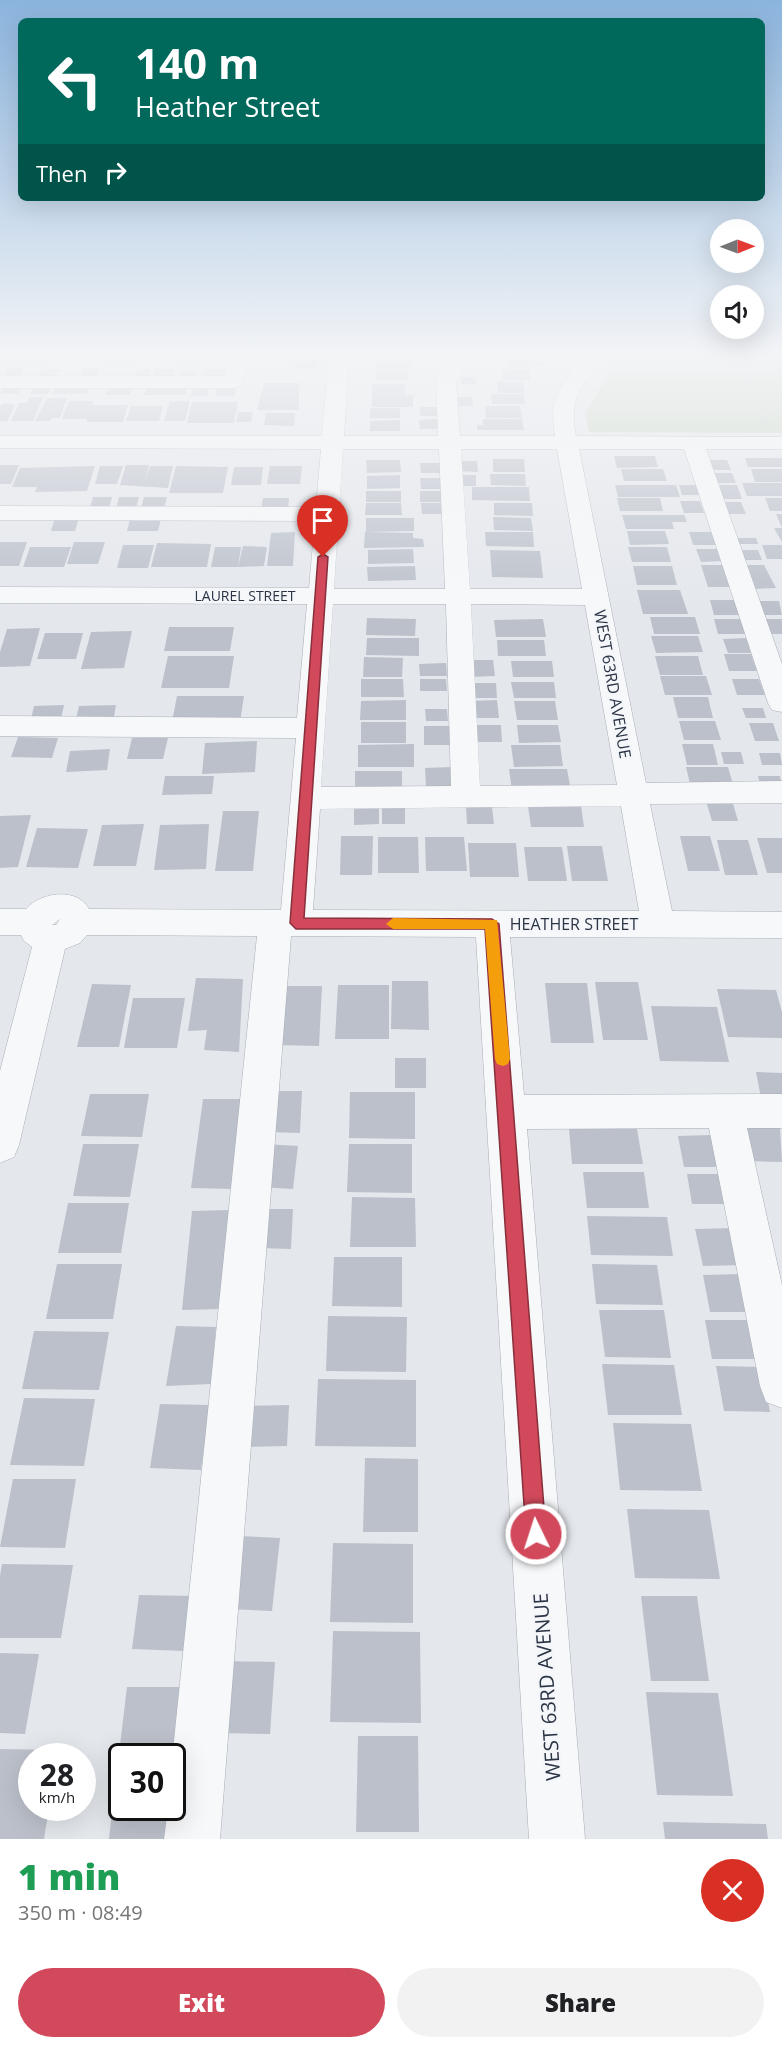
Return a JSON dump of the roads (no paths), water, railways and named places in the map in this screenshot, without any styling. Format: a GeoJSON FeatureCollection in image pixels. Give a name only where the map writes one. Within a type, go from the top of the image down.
{"type":"FeatureCollection","features":[{"type":"Feature","properties":{"kind":"street","name":"WEST 63RD AVENUE"},"geometry":{"type":"LineString","coordinates":[[567,441],[658,924]]}},
{"type":"Feature","properties":{"kind":"street"},"geometry":{"type":"LineString","coordinates":[[0,442],[693,444],[746,441]]}},
{"type":"Feature","properties":{"kind":"street"},"geometry":{"type":"LineString","coordinates":[[192,1839],[286,923],[307,798],[333,442]]}},
{"type":"Feature","properties":{"kind":"street"},"geometry":{"type":"LineString","coordinates":[[449,443],[466,797]]}},
{"type":"Feature","properties":{"kind":"street"},"geometry":{"type":"LineString","coordinates":[[693,444],[782,703]]}},
{"type":"Feature","properties":{"kind":"street"},"geometry":{"type":"LineString","coordinates":[[0,513],[326,514]]}},
{"type":"Feature","properties":{"kind":"street","name":"LAUREL STREET"},"geometry":{"type":"LineString","coordinates":[[0,595],[597,597]]}},
{"type":"Feature","properties":{"kind":"street"},"geometry":{"type":"LineString","coordinates":[[0,726],[312,728]]}},
{"type":"Feature","properties":{"kind":"street"},"geometry":{"type":"LineString","coordinates":[[307,798],[782,792]]}},
{"type":"Feature","properties":{"kind":"street","name":"HEATHER STREET"},"geometry":{"type":"LineString","coordinates":[[0,922],[55,928],[286,923],[782,925]]}},
{"type":"Feature","properties":{"kind":"street","name":"WEST 63RD AVENUE"},"geometry":{"type":"LineString","coordinates":[[492,924],[557,1839]]}},
{"type":"Feature","properties":{"kind":"street"},"geometry":{"type":"LineString","coordinates":[[0,1145],[6,1095],[55,928]]}},
{"type":"Feature","properties":{"kind":"street"},"geometry":{"type":"LineString","coordinates":[[507,1112],[782,1111]]}},
{"type":"Feature","properties":{"kind":"street"},"geometry":{"type":"LineString","coordinates":[[725,1112],[782,1386]]}}]}
